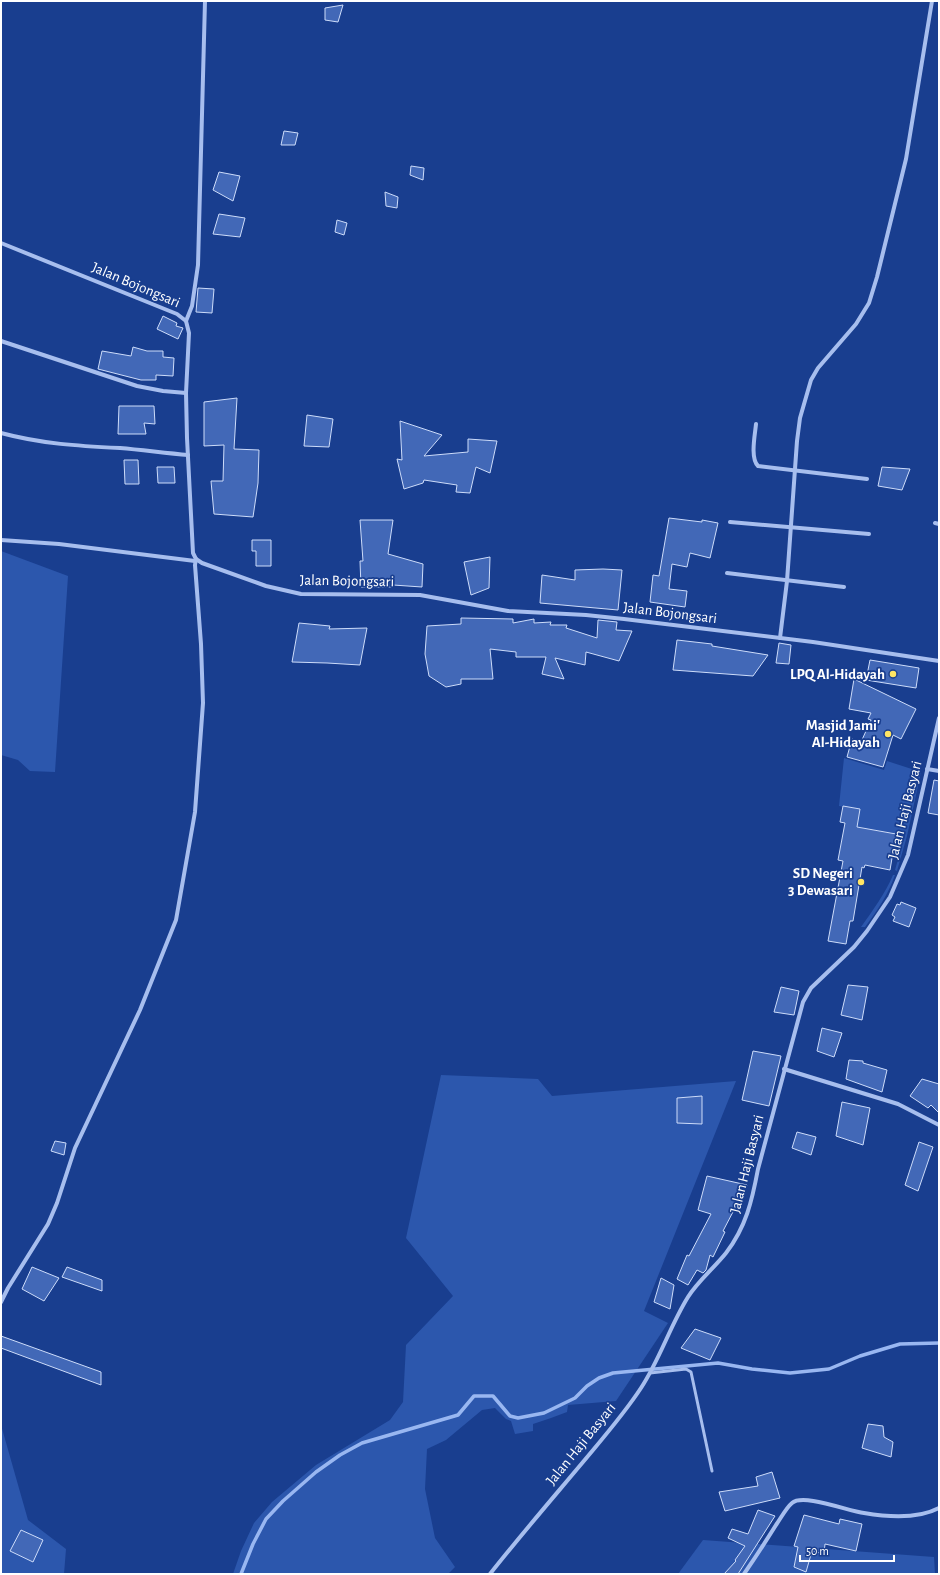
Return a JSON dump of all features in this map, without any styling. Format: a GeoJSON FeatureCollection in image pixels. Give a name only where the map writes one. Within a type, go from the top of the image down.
{"type":"FeatureCollection","features":[{"type":"Feature","properties":{"kind":"street"},"geometry":{"type":"LineString","coordinates":[[186,321],[192,306],[198,265],[205,1]]}},
{"type":"Feature","properties":{"kind":"street"},"geometry":{"type":"LineString","coordinates":[[780,638],[787,581],[800,418],[811,380],[818,368],[856,324],[869,303],[877,277],[906,158],[932,1]]}},
{"type":"Feature","properties":{"kind":"street","name":"Jalan Bojongsari"},"geometry":{"type":"LineString","coordinates":[[1,243],[177,314],[186,321],[189,333],[186,394],[193,553],[196,560],[202,563],[266,586],[300,594],[420,595],[508,611],[586,615],[780,638],[939,661]]}},
{"type":"Feature","properties":{"kind":"street"},"geometry":{"type":"LineString","coordinates":[[1,341],[137,386],[186,394]]}},
{"type":"Feature","properties":{"kind":"street"},"geometry":{"type":"LineString","coordinates":[[756,424],[754,457],[757,465],[764,468],[867,479]]}},
{"type":"Feature","properties":{"kind":"street"},"geometry":{"type":"LineString","coordinates":[[1,433],[26,440],[55,444],[120,448],[188,455]]}},
{"type":"Feature","properties":{"kind":"street"},"geometry":{"type":"LineString","coordinates":[[730,522],[869,534]]}},
{"type":"Feature","properties":{"kind":"street"},"geometry":{"type":"LineString","coordinates":[[1,540],[59,544],[196,560],[202,651],[203,703],[195,812],[178,911],[165,952],[140,1010],[76,1148],[48,1224],[8,1288],[1,1302]]}},
{"type":"Feature","properties":{"kind":"street"},"geometry":{"type":"LineString","coordinates":[[727,573],[844,587]]}},
{"type":"Feature","properties":{"kind":"street","name":"Jalan Haji Basyari"},"geometry":{"type":"LineString","coordinates":[[490,1574],[618,1420],[658,1361],[686,1299],[737,1238],[746,1220],[784,1069],[800,1010],[806,994],[867,931],[880,913],[895,886],[908,855],[939,718]]}},
{"type":"Feature","properties":{"kind":"street"},"geometry":{"type":"LineString","coordinates":[[927,769],[939,771]]}},
{"type":"Feature","properties":{"kind":"street"},"geometry":{"type":"LineString","coordinates":[[784,1069],[898,1104],[939,1125]]}},
{"type":"Feature","properties":{"kind":"street"},"geometry":{"type":"LineString","coordinates":[[744,1574],[785,1513],[793,1502],[797,1500],[812,1500],[864,1513],[894,1515],[920,1515],[939,1508]]}},
{"type":"Feature","properties":{"kind":"lane"},"geometry":{"type":"LineString","coordinates":[[650,1373],[686,1369],[690,1371],[712,1471]]}},
{"type":"Feature","properties":{"kind":"shaded area"},"geometry":{"type":"Polygon","coordinates":[[[1,551],[68,576],[55,772],[30,771],[18,760],[1,755],[1,551]]]}},
{"type":"Feature","properties":{"kind":"shaded area"},"geometry":{"type":"Polygon","coordinates":[[[844,758],[884,770],[887,761],[921,772],[907,836],[897,871],[895,870],[905,835],[857,827],[860,809],[839,806],[844,758]]]}},
{"type":"Feature","properties":{"kind":"shaded area"},"geometry":{"type":"Polygon","coordinates":[[[893,875],[895,875],[889,889],[874,915],[865,927],[861,927],[883,895],[893,875]]]}},
{"type":"Feature","properties":{"kind":"shaded area"},"geometry":{"type":"Polygon","coordinates":[[[441,1075],[538,1079],[552,1096],[736,1081],[644,1311],[668,1323],[616,1401],[568,1405],[567,1412],[533,1424],[533,1431],[515,1434],[511,1421],[506,1419],[495,1408],[482,1410],[446,1440],[427,1449],[425,1489],[435,1538],[455,1567],[448,1574],[233,1574],[241,1551],[254,1523],[272,1502],[316,1465],[390,1420],[403,1402],[406,1345],[453,1296],[406,1238],[441,1075]]]}},
{"type":"Feature","properties":{"kind":"shaded area"},"geometry":{"type":"Polygon","coordinates":[[[1,1425],[28,1520],[66,1549],[64,1574],[1,1574],[1,1425]]]}},
{"type":"Feature","properties":{"kind":"shaded area"},"geometry":{"type":"Polygon","coordinates":[[[703,1540],[934,1557],[935,1574],[678,1574],[703,1540]]]}},
{"type":"Feature","properties":{"kind":"building"},"geometry":{"type":"Polygon","coordinates":[[[343,5],[338,22],[325,20],[325,8],[343,5]]]}},
{"type":"Feature","properties":{"kind":"building"},"geometry":{"type":"Polygon","coordinates":[[[284,131],[298,133],[295,145],[281,145],[284,131]]]}},
{"type":"Feature","properties":{"kind":"building"},"geometry":{"type":"Polygon","coordinates":[[[411,166],[424,168],[423,180],[410,175],[411,166]]]}},
{"type":"Feature","properties":{"kind":"building"},"geometry":{"type":"Polygon","coordinates":[[[219,172],[240,176],[233,201],[213,190],[219,172]]]}},
{"type":"Feature","properties":{"kind":"building"},"geometry":{"type":"Polygon","coordinates":[[[385,192],[398,197],[397,208],[386,206],[385,192]]]}},
{"type":"Feature","properties":{"kind":"building"},"geometry":{"type":"Polygon","coordinates":[[[219,214],[245,218],[240,237],[213,234],[219,214]]]}},
{"type":"Feature","properties":{"kind":"building"},"geometry":{"type":"Polygon","coordinates":[[[337,220],[347,223],[344,235],[335,232],[337,220]]]}},
{"type":"Feature","properties":{"kind":"building"},"geometry":{"type":"Polygon","coordinates":[[[198,288],[214,289],[212,313],[196,312],[198,288]]]}},
{"type":"Feature","properties":{"kind":"building"},"geometry":{"type":"Polygon","coordinates":[[[163,316],[177,323],[176,326],[183,328],[178,339],[157,329],[163,316]]]}},
{"type":"Feature","properties":{"kind":"building"},"geometry":{"type":"Polygon","coordinates":[[[133,347],[147,351],[163,351],[163,357],[174,358],[173,376],[156,375],[156,380],[141,380],[98,369],[102,351],[131,356],[133,347]]]}},
{"type":"Feature","properties":{"kind":"building"},"geometry":{"type":"Polygon","coordinates":[[[237,398],[234,449],[259,450],[258,483],[253,517],[214,514],[211,481],[223,481],[224,445],[204,446],[204,402],[237,398]]]}},
{"type":"Feature","properties":{"kind":"building"},"geometry":{"type":"Polygon","coordinates":[[[119,406],[154,406],[155,424],[144,423],[146,434],[118,434],[119,406]]]}},
{"type":"Feature","properties":{"kind":"building"},"geometry":{"type":"Polygon","coordinates":[[[307,415],[333,419],[329,447],[304,446],[307,415]]]}},
{"type":"Feature","properties":{"kind":"building"},"geometry":{"type":"Polygon","coordinates":[[[400,421],[442,435],[424,456],[468,452],[468,439],[497,441],[490,473],[476,467],[470,493],[456,492],[457,485],[424,480],[423,483],[404,489],[397,459],[402,460],[400,421]]]}},
{"type":"Feature","properties":{"kind":"building"},"geometry":{"type":"Polygon","coordinates":[[[124,460],[138,460],[139,484],[125,484],[124,460]]]}},
{"type":"Feature","properties":{"kind":"building"},"geometry":{"type":"Polygon","coordinates":[[[157,467],[174,467],[175,483],[158,483],[157,467]]]}},
{"type":"Feature","properties":{"kind":"building"},"geometry":{"type":"Polygon","coordinates":[[[882,467],[910,469],[902,490],[878,486],[882,467]]]}},
{"type":"Feature","properties":{"kind":"building"},"geometry":{"type":"Polygon","coordinates":[[[669,518],[702,522],[702,520],[718,523],[710,558],[690,553],[687,567],[672,564],[669,589],[687,591],[685,607],[650,602],[653,575],[659,576],[669,518]]]}},
{"type":"Feature","properties":{"kind":"building"},"geometry":{"type":"Polygon","coordinates":[[[360,520],[393,520],[388,554],[423,564],[422,587],[393,585],[393,587],[361,587],[360,561],[363,561],[360,520]]]}},
{"type":"Feature","properties":{"kind":"building"},"geometry":{"type":"Polygon","coordinates":[[[252,540],[271,540],[271,566],[256,566],[256,551],[252,551],[252,540]]]}},
{"type":"Feature","properties":{"kind":"building"},"geometry":{"type":"Polygon","coordinates":[[[490,557],[489,588],[471,595],[464,562],[490,557]]]}},
{"type":"Feature","properties":{"kind":"building"},"geometry":{"type":"Polygon","coordinates":[[[575,570],[622,570],[618,610],[540,603],[542,575],[575,580],[575,570]]]}},
{"type":"Feature","properties":{"kind":"building"},"geometry":{"type":"Polygon","coordinates":[[[461,618],[513,619],[513,623],[534,619],[534,623],[551,622],[550,625],[567,625],[566,628],[597,638],[598,620],[617,622],[616,630],[632,631],[619,661],[586,652],[585,665],[555,658],[564,679],[542,674],[546,657],[516,657],[516,652],[490,649],[493,679],[461,679],[461,684],[446,687],[429,676],[425,654],[427,626],[461,624],[461,618]]]}},
{"type":"Feature","properties":{"kind":"building"},"geometry":{"type":"Polygon","coordinates":[[[299,623],[330,626],[329,629],[367,628],[360,665],[292,662],[299,623]]]}},
{"type":"Feature","properties":{"kind":"building"},"geometry":{"type":"Polygon","coordinates":[[[677,640],[712,644],[712,646],[768,655],[753,676],[673,670],[677,640]]]}},
{"type":"Feature","properties":{"kind":"building"},"geometry":{"type":"Polygon","coordinates":[[[779,643],[791,645],[789,664],[776,663],[779,643]]]}},
{"type":"Feature","properties":{"kind":"building","name":"LPQ Al-Hidayah"},"geometry":{"type":"Polygon","coordinates":[[[870,660],[919,668],[916,688],[866,680],[870,660]]]}},
{"type":"Feature","properties":{"kind":"building"},"geometry":{"type":"Polygon","coordinates":[[[854,679],[916,709],[901,739],[893,735],[883,767],[847,757],[852,739],[861,742],[871,720],[868,719],[871,713],[849,709],[854,679]]]}},
{"type":"Feature","properties":{"kind":"building"},"geometry":{"type":"Polygon","coordinates":[[[934,780],[939,781],[939,815],[928,813],[934,780]]]}},
{"type":"Feature","properties":{"kind":"building"},"geometry":{"type":"Polygon","coordinates":[[[843,806],[860,809],[857,827],[896,834],[890,870],[865,865],[864,868],[862,867],[853,921],[850,921],[846,944],[828,941],[843,861],[838,860],[845,823],[840,822],[843,806]]]}},
{"type":"Feature","properties":{"kind":"building"},"geometry":{"type":"Polygon","coordinates":[[[901,902],[916,908],[909,927],[893,921],[895,917],[892,915],[897,904],[900,905],[901,902]]]}},
{"type":"Feature","properties":{"kind":"building"},"geometry":{"type":"Polygon","coordinates":[[[848,985],[868,987],[862,1020],[841,1015],[848,985]]]}},
{"type":"Feature","properties":{"kind":"building"},"geometry":{"type":"Polygon","coordinates":[[[781,987],[799,991],[794,1015],[774,1012],[781,987]]]}},
{"type":"Feature","properties":{"kind":"building"},"geometry":{"type":"Polygon","coordinates":[[[822,1028],[842,1033],[834,1057],[817,1051],[822,1028]]]}},
{"type":"Feature","properties":{"kind":"building"},"geometry":{"type":"Polygon","coordinates":[[[753,1051],[781,1056],[769,1106],[742,1100],[753,1051]]]}},
{"type":"Feature","properties":{"kind":"building"},"geometry":{"type":"Polygon","coordinates":[[[849,1060],[863,1061],[863,1063],[887,1070],[882,1092],[846,1079],[849,1060]]]}},
{"type":"Feature","properties":{"kind":"building"},"geometry":{"type":"Polygon","coordinates":[[[922,1079],[939,1084],[939,1113],[931,1105],[928,1108],[910,1096],[922,1079]]]}},
{"type":"Feature","properties":{"kind":"building"},"geometry":{"type":"Polygon","coordinates":[[[702,1096],[702,1124],[677,1123],[677,1098],[702,1096]]]}},
{"type":"Feature","properties":{"kind":"building"},"geometry":{"type":"Polygon","coordinates":[[[842,1102],[870,1108],[863,1145],[836,1136],[842,1102]]]}},
{"type":"Feature","properties":{"kind":"building"},"geometry":{"type":"Polygon","coordinates":[[[797,1132],[816,1137],[811,1155],[792,1148],[797,1132]]]}},
{"type":"Feature","properties":{"kind":"building"},"geometry":{"type":"Polygon","coordinates":[[[55,1141],[66,1143],[64,1155],[51,1151],[55,1141]]]}},
{"type":"Feature","properties":{"kind":"building"},"geometry":{"type":"Polygon","coordinates":[[[919,1142],[933,1147],[918,1191],[905,1185],[919,1142]]]}},
{"type":"Feature","properties":{"kind":"building"},"geometry":{"type":"Polygon","coordinates":[[[707,1176],[747,1185],[723,1231],[725,1232],[713,1257],[710,1255],[706,1270],[703,1273],[697,1270],[688,1285],[677,1279],[687,1255],[689,1256],[711,1214],[698,1210],[707,1176]]]}},
{"type":"Feature","properties":{"kind":"building"},"geometry":{"type":"Polygon","coordinates":[[[32,1267],[59,1278],[44,1301],[22,1289],[32,1267]]]}},
{"type":"Feature","properties":{"kind":"building"},"geometry":{"type":"Polygon","coordinates":[[[67,1267],[102,1280],[102,1291],[62,1277],[67,1267]]]}},
{"type":"Feature","properties":{"kind":"building"},"geometry":{"type":"Polygon","coordinates":[[[661,1278],[674,1285],[670,1309],[654,1302],[661,1278]]]}},
{"type":"Feature","properties":{"kind":"building"},"geometry":{"type":"Polygon","coordinates":[[[695,1329],[721,1338],[710,1360],[681,1348],[695,1329]]]}},
{"type":"Feature","properties":{"kind":"building"},"geometry":{"type":"Polygon","coordinates":[[[1,1336],[101,1372],[101,1385],[1,1348],[1,1336]]]}},
{"type":"Feature","properties":{"kind":"building"},"geometry":{"type":"Polygon","coordinates":[[[868,1424],[883,1426],[884,1437],[893,1442],[891,1457],[862,1448],[868,1424]]]}},
{"type":"Feature","properties":{"kind":"building"},"geometry":{"type":"Polygon","coordinates":[[[772,1472],[780,1498],[725,1511],[719,1492],[758,1486],[756,1477],[772,1472]]]}},
{"type":"Feature","properties":{"kind":"building"},"geometry":{"type":"Polygon","coordinates":[[[758,1510],[775,1516],[738,1574],[724,1574],[736,1561],[735,1560],[745,1546],[728,1538],[732,1529],[748,1534],[758,1510]]]}},
{"type":"Feature","properties":{"kind":"building"},"geometry":{"type":"Polygon","coordinates":[[[804,1515],[839,1524],[840,1519],[862,1524],[856,1551],[825,1544],[824,1554],[812,1551],[806,1572],[794,1567],[798,1547],[794,1546],[804,1515]]]}},
{"type":"Feature","properties":{"kind":"building"},"geometry":{"type":"Polygon","coordinates":[[[21,1530],[43,1540],[33,1562],[10,1551],[21,1530]]]}},
{"type":"Feature","properties":{"kind":"waterway"},"geometry":{"type":"LineString","coordinates":[[241,1574],[253,1544],[266,1519],[283,1501],[316,1472],[340,1455],[362,1443],[458,1415],[474,1396],[493,1396],[510,1416],[518,1418],[544,1413],[575,1398],[587,1386],[599,1378],[613,1373],[718,1363],[752,1369],[790,1373],[829,1369],[860,1356],[900,1344],[939,1343]]}},
{"type":"Feature","properties":{"kind":"place","name":"LPQ Al-Hidayah"},"geometry":{"type":"Point","coordinates":[893,674]}},
{"type":"Feature","properties":{"kind":"place","name":"Masjid Jami' Al-Hidayah"},"geometry":{"type":"Point","coordinates":[888,734]}},
{"type":"Feature","properties":{"kind":"place","name":"SD Negeri 3 Dewasari"},"geometry":{"type":"Point","coordinates":[861,882]}}]}
